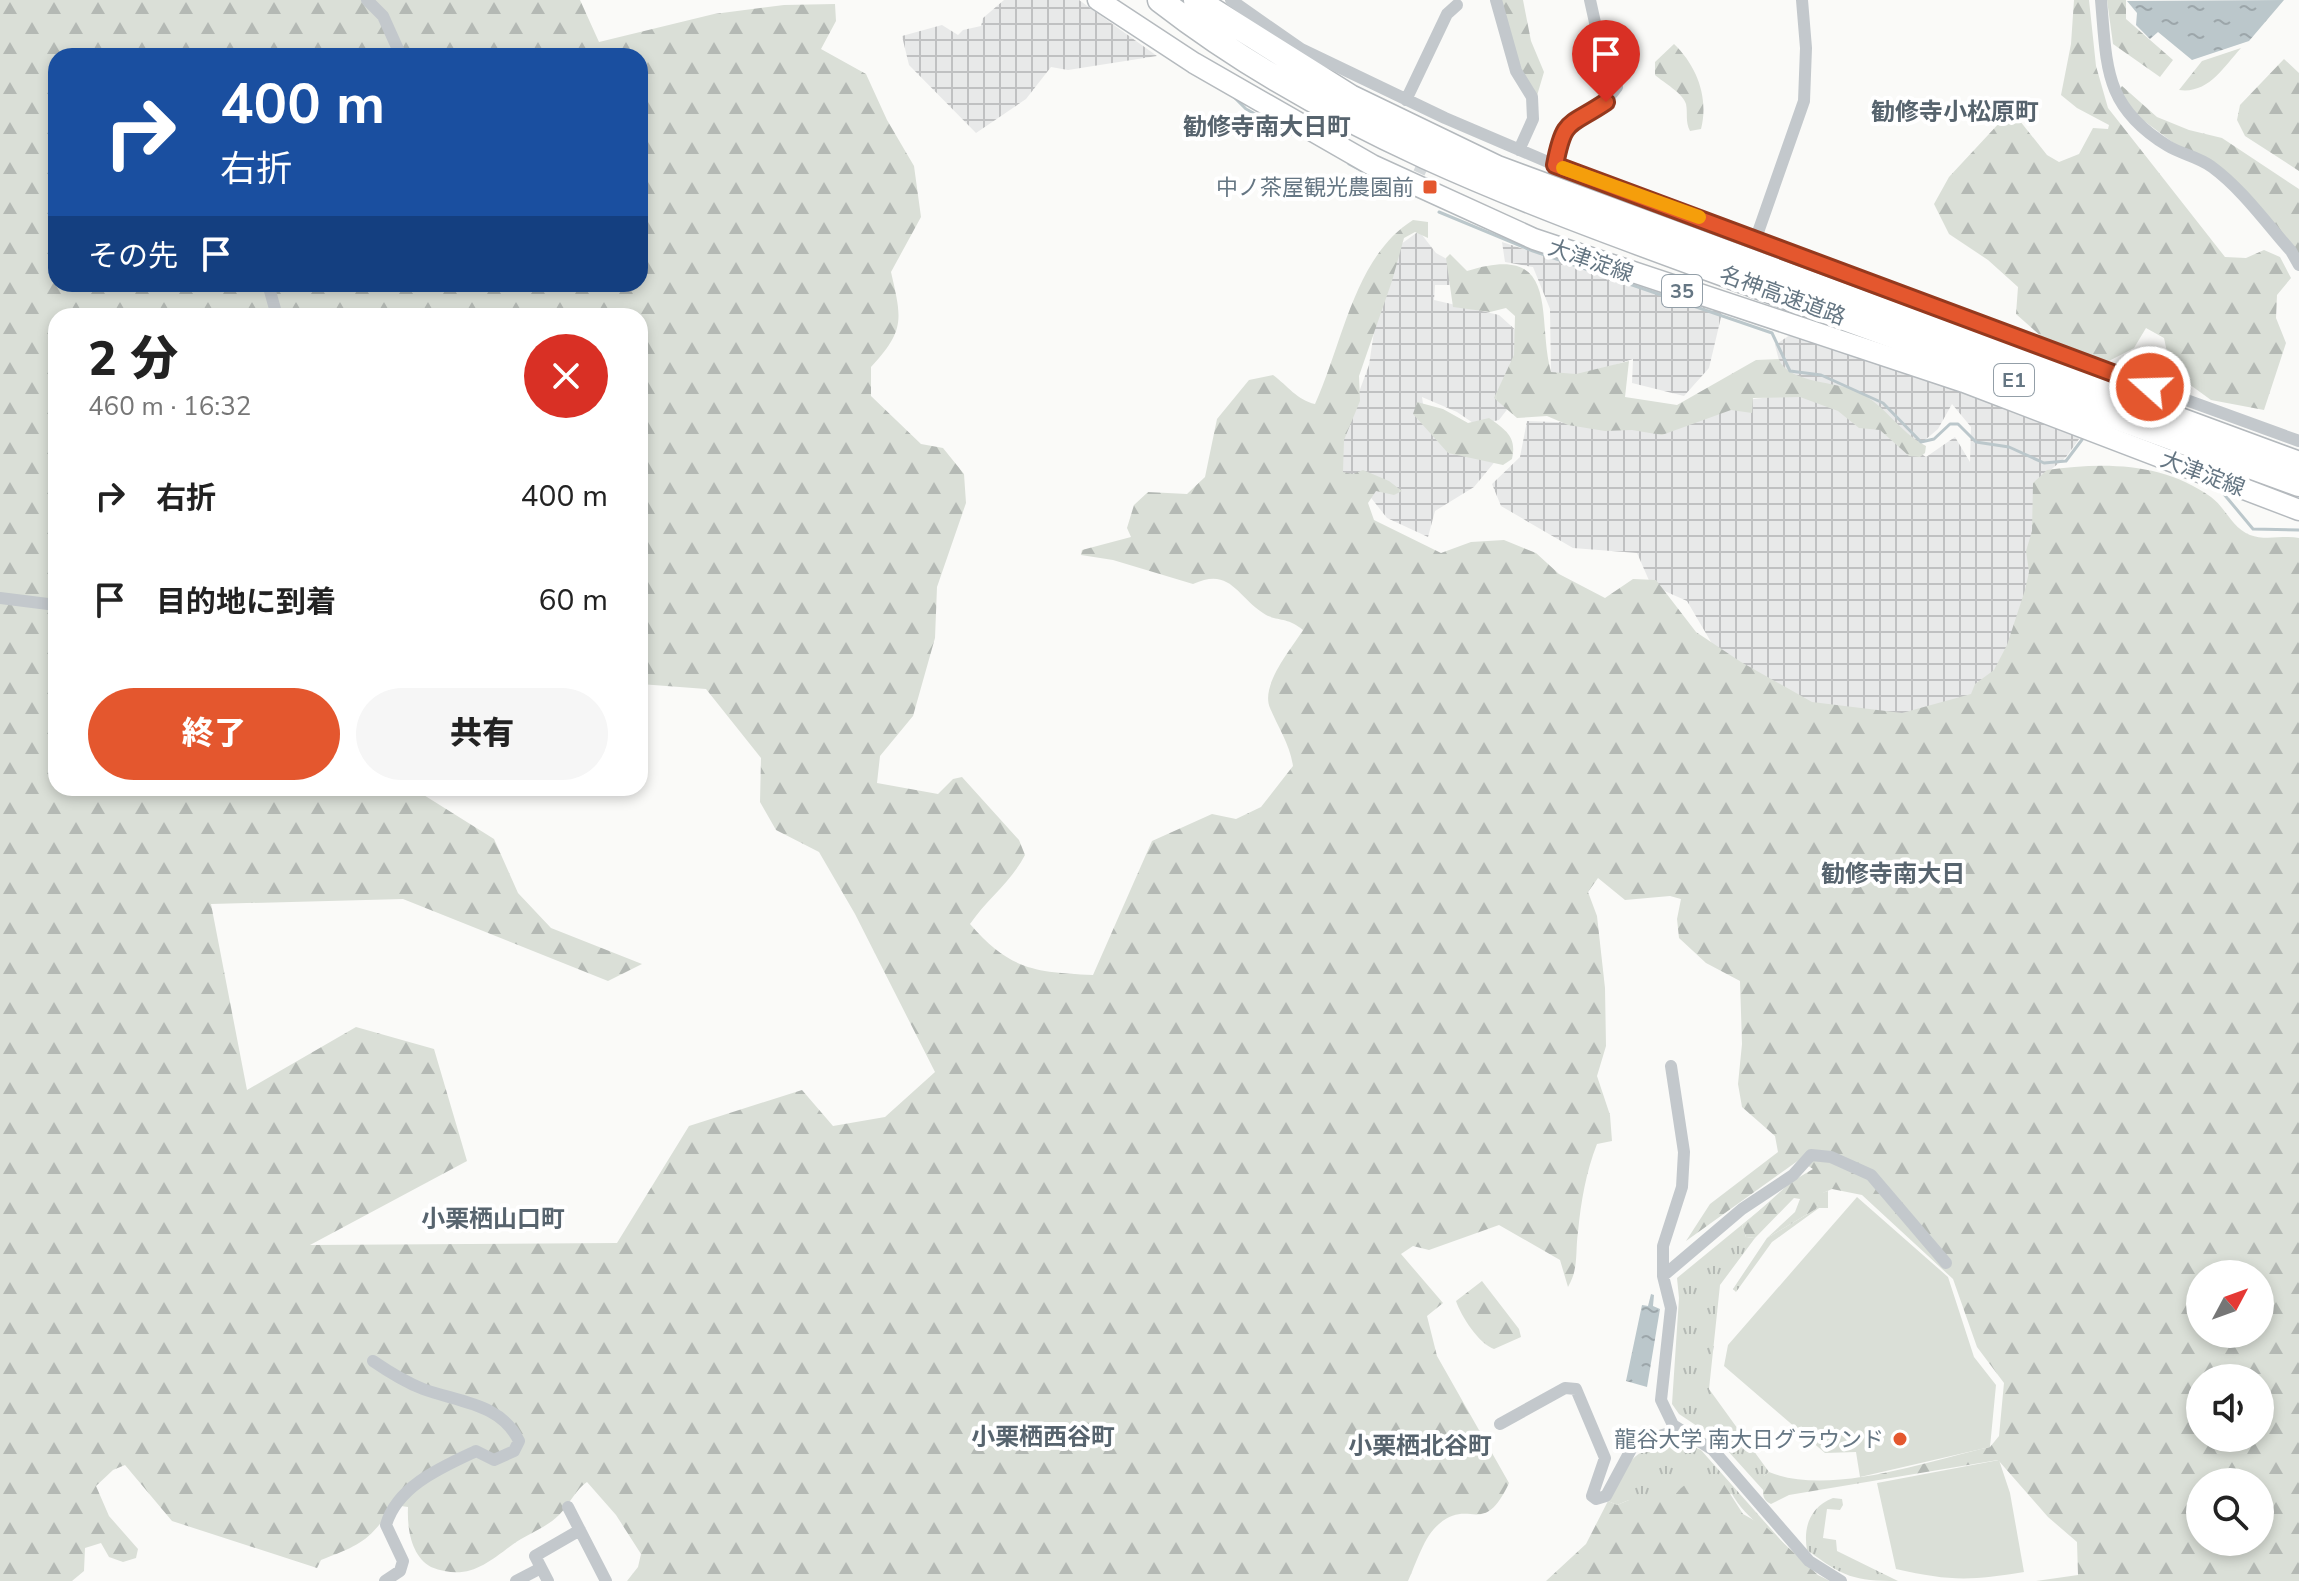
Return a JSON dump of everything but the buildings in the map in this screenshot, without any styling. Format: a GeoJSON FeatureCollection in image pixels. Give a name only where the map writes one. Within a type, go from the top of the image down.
{"type":"FeatureCollection","features":[{"type":"Feature","properties":{"kind":"highway","name":"名神高速道路"},"geometry":{"type":"LineString","coordinates":[[1160,0],[1240,56],[1341,116],[1490,186],[2299,484]]}},
{"type":"Feature","properties":{"kind":"highway","name":"名神高速道路"},"geometry":{"type":"LineString","coordinates":[[1196,0],[1350,97],[1497,168],[2299,464]]}},
{"type":"Feature","properties":{"kind":"main road","name":"大津淀線"},"geometry":{"type":"LineString","coordinates":[[1098,0],[1194,63],[1534,239],[1735,302],[1964,382],[2299,509]]}},
{"type":"Feature","properties":{"kind":"street"},"geometry":{"type":"LineString","coordinates":[[367,0],[383,16],[397,48]]}},
{"type":"Feature","properties":{"kind":"street"},"geometry":{"type":"LineString","coordinates":[[1231,0],[1301,49],[1406,100],[1443,123],[1519,150],[1756,245],[2299,441]]}},
{"type":"Feature","properties":{"kind":"street"},"geometry":{"type":"LineString","coordinates":[[1496,0],[1516,71],[1532,97],[1533,119],[1519,150]]}},
{"type":"Feature","properties":{"kind":"street"},"geometry":{"type":"LineString","coordinates":[[1555,165],[1561,135],[1567,125],[1606,102],[1617,87],[1600,45],[1590,0]]}},
{"type":"Feature","properties":{"kind":"street"},"geometry":{"type":"LineString","coordinates":[[1756,245],[1804,101],[1806,48],[1802,0]]}},
{"type":"Feature","properties":{"kind":"street"},"geometry":{"type":"LineString","coordinates":[[2101,0],[2107,75],[2114,94],[2129,115],[2149,135],[2177,152],[2210,165],[2291,251],[2299,265]]}},
{"type":"Feature","properties":{"kind":"street"},"geometry":{"type":"LineString","coordinates":[[1406,100],[1447,14],[1457,5]]}},
{"type":"Feature","properties":{"kind":"street"},"geometry":{"type":"LineString","coordinates":[[0,598],[48,604]]}},
{"type":"Feature","properties":{"kind":"street"},"geometry":{"type":"LineString","coordinates":[[1671,1066],[1684,1152],[1682,1187],[1663,1246],[1663,1276],[1671,1308],[1661,1400],[1679,1430],[1713,1450],[1809,1561],[1841,1581]]}},
{"type":"Feature","properties":{"kind":"street"},"geometry":{"type":"LineString","coordinates":[[1663,1276],[1742,1209],[1793,1175],[1811,1155],[1831,1157],[1871,1175],[1946,1263]]}},
{"type":"Feature","properties":{"kind":"street"},"geometry":{"type":"LineString","coordinates":[[373,1361],[425,1390],[462,1398],[486,1410],[512,1426],[519,1441],[514,1451],[494,1460],[476,1451],[431,1471],[390,1512],[386,1525],[403,1561],[400,1571],[385,1581]]}},
{"type":"Feature","properties":{"kind":"street"},"geometry":{"type":"LineString","coordinates":[[1500,1424],[1565,1388],[1576,1389],[1605,1458],[1592,1490],[1592,1496],[1596,1499],[1606,1496],[1634,1444],[1679,1430]]}},
{"type":"Feature","properties":{"kind":"street"},"geometry":{"type":"LineString","coordinates":[[568,1507],[606,1581]]}},
{"type":"Feature","properties":{"kind":"street"},"geometry":{"type":"LineString","coordinates":[[548,1581],[535,1556],[580,1530]]}},
{"type":"Feature","properties":{"kind":"street"},"geometry":{"type":"LineString","coordinates":[[516,1581],[541,1568]]}},
{"type":"Feature","properties":{"kind":"shaded area"},"geometry":{"type":"Polygon","coordinates":[[[1004,0],[1079,0],[1157,56],[1068,70],[1051,67],[1026,99],[976,133],[909,65],[902,36],[942,25],[958,35],[963,30],[981,26],[983,18],[1004,0]]]}},
{"type":"Feature","properties":{"kind":"shaded area"},"geometry":{"type":"Polygon","coordinates":[[[1419,231],[1436,253],[1454,263],[1461,285],[1435,285],[1434,300],[1499,315],[1520,334],[1519,394],[1499,420],[1476,425],[1457,412],[1422,397],[1425,417],[1502,453],[1474,487],[1435,511],[1428,537],[1387,518],[1357,480],[1339,473],[1335,457],[1369,365],[1377,312],[1393,250],[1419,231]]]}},
{"type":"Feature","properties":{"kind":"shaded area"},"geometry":{"type":"Polygon","coordinates":[[[1502,242],[1722,313],[1709,368],[1684,396],[1632,383],[1633,359],[1577,377],[1551,374],[1550,309],[1533,267],[1505,262],[1502,242]]]}},
{"type":"Feature","properties":{"kind":"shaded area"},"geometry":{"type":"Polygon","coordinates":[[[1790,335],[1869,357],[2082,435],[2066,457],[2041,478],[2035,667],[1889,740],[1721,659],[1687,601],[1651,585],[1637,553],[1573,548],[1501,506],[1492,484],[1520,457],[1527,421],[1664,426],[1739,401],[1802,393],[1876,425],[1926,457],[1955,437],[1970,462],[1971,427],[1952,404],[1938,429],[1918,446],[1782,372],[1775,345],[1790,335]]]}},
{"type":"Feature","properties":{"kind":"green space"},"geometry":{"type":"Polygon","coordinates":[[[0,0],[580,0],[599,42],[714,14],[784,5],[835,4],[836,21],[821,49],[866,74],[887,120],[914,166],[921,217],[891,272],[898,324],[890,343],[871,367],[871,396],[921,444],[943,448],[964,474],[966,503],[937,587],[935,638],[913,716],[880,756],[877,783],[938,794],[953,779],[962,777],[1019,840],[1025,855],[1013,874],[970,924],[1011,960],[1039,970],[1093,975],[1152,841],[1212,814],[1236,819],[1261,807],[1293,766],[1268,699],[1273,678],[1303,630],[1263,613],[1224,581],[1216,579],[1193,584],[1113,560],[1081,555],[1082,550],[1131,537],[1127,528],[1134,505],[1148,492],[1187,494],[1205,477],[1217,419],[1249,380],[1273,375],[1298,396],[1315,404],[1363,278],[1393,236],[1413,220],[1428,222],[1428,238],[1415,232],[1404,238],[1359,376],[1360,401],[1344,440],[1343,472],[1353,474],[1363,470],[1389,481],[1402,491],[1394,495],[1376,491],[1368,503],[1374,520],[1441,553],[1471,542],[1504,540],[1536,553],[1559,574],[1605,598],[1633,579],[1656,580],[1696,632],[1741,662],[1812,702],[1902,713],[1971,694],[1975,684],[1994,670],[2007,645],[2029,572],[2026,551],[2032,531],[2033,483],[2047,470],[2111,466],[2153,471],[2192,485],[2211,497],[2238,528],[2250,535],[2299,538],[2299,1581],[2036,1581],[2078,1575],[2077,1542],[2048,1517],[1998,1460],[1789,1495],[1771,1504],[1767,1502],[1763,1488],[1764,1476],[1769,1472],[1793,1479],[1849,1479],[1990,1447],[1999,1436],[2004,1383],[1977,1347],[1953,1279],[1862,1195],[1832,1189],[1823,1193],[1816,1209],[1767,1238],[1795,1212],[1800,1199],[1794,1198],[1755,1238],[1746,1237],[1742,1226],[1791,1182],[1813,1169],[1799,1160],[1686,1241],[1710,1204],[1778,1152],[1775,1136],[1742,1107],[1738,1084],[1742,1044],[1740,981],[1706,963],[1679,938],[1677,919],[1681,899],[1670,896],[1625,900],[1598,878],[1588,892],[1597,916],[1605,988],[1606,1046],[1597,1076],[1610,1115],[1612,1141],[1597,1144],[1590,1165],[1584,1187],[1575,1267],[1568,1287],[1560,1260],[1499,1225],[1429,1250],[1413,1246],[1401,1254],[1443,1303],[1427,1316],[1437,1356],[1509,1483],[1491,1509],[1484,1513],[1459,1514],[1439,1524],[1425,1543],[1408,1581],[627,1581],[638,1567],[641,1554],[616,1515],[587,1482],[554,1520],[475,1569],[444,1571],[424,1562],[412,1541],[408,1507],[394,1505],[363,1540],[321,1560],[317,1568],[172,1521],[125,1465],[113,1470],[96,1486],[109,1516],[138,1549],[136,1558],[123,1562],[109,1557],[101,1543],[85,1548],[84,1571],[72,1581],[0,1581],[0,0]]]}},
{"type":"Feature","properties":{"kind":"green space"},"geometry":{"type":"Polygon","coordinates":[[[1498,0],[1523,0],[1531,41],[1544,72],[1536,99],[1520,72],[1498,0]]]}},
{"type":"Feature","properties":{"kind":"green space"},"geometry":{"type":"Polygon","coordinates":[[[2074,0],[2089,0],[2096,66],[2108,108],[2225,257],[2246,258],[2264,250],[2280,257],[2291,278],[2277,295],[2276,318],[2286,343],[2264,410],[2211,400],[2171,371],[2164,338],[2146,328],[2134,348],[2107,362],[2042,337],[2016,314],[2018,287],[1988,260],[1949,234],[1934,204],[1949,177],[2002,120],[2020,121],[2047,155],[2059,162],[2079,154],[2093,128],[2108,129],[2109,125],[2077,108],[2061,95],[2071,44],[2074,0]]]}},
{"type":"Feature","properties":{"kind":"green space"},"geometry":{"type":"Polygon","coordinates":[[[2107,0],[2126,0],[2126,19],[2173,60],[2160,77],[2113,44],[2107,0]]]}},
{"type":"Feature","properties":{"kind":"green space"},"geometry":{"type":"Polygon","coordinates":[[[1674,44],[1689,62],[1699,83],[1703,106],[1701,129],[1690,131],[1684,100],[1655,75],[1655,62],[1674,44]]]}},
{"type":"Feature","properties":{"kind":"green space"},"geometry":{"type":"Polygon","coordinates":[[[2241,48],[2207,84],[2179,90],[2202,61],[2241,48]]]}},
{"type":"Feature","properties":{"kind":"green space"},"geometry":{"type":"Polygon","coordinates":[[[2284,59],[2299,73],[2299,171],[2245,136],[2237,120],[2240,105],[2284,59]]]}},
{"type":"Feature","properties":{"kind":"green space"},"geometry":{"type":"Polygon","coordinates":[[[2122,86],[2157,117],[2189,130],[2222,138],[2299,189],[2299,254],[2253,202],[2132,112],[2118,92],[2122,86]]]}},
{"type":"Feature","properties":{"kind":"green space"},"geometry":{"type":"Polygon","coordinates":[[[1450,254],[1467,271],[1497,264],[1518,266],[1531,275],[1543,308],[1551,372],[1576,374],[1629,361],[1625,397],[1677,405],[1756,360],[1779,359],[1790,372],[1863,394],[1926,446],[1925,453],[1920,457],[1909,456],[1880,430],[1859,428],[1838,411],[1800,397],[1753,398],[1752,413],[1731,410],[1662,435],[1568,425],[1547,416],[1517,418],[1494,398],[1514,355],[1515,316],[1506,308],[1490,312],[1453,307],[1446,258],[1450,254]]]}},
{"type":"Feature","properties":{"kind":"green space"},"geometry":{"type":"Polygon","coordinates":[[[1417,402],[1443,409],[1468,423],[1489,418],[1509,435],[1513,445],[1512,459],[1503,465],[1448,453],[1413,414],[1417,402]]]}},
{"type":"Feature","properties":{"kind":"green space"},"geometry":{"type":"Polygon","coordinates":[[[1783,1191],[1742,1226],[1746,1237],[1755,1238],[1720,1285],[1709,1389],[1769,1472],[1764,1476],[1764,1491],[1718,1440],[1679,1414],[1672,1404],[1679,1298],[1677,1278],[1783,1191]]]}},
{"type":"Feature","properties":{"kind":"green space"},"geometry":{"type":"Polygon","coordinates":[[[1828,1191],[1828,1208],[1819,1208],[1772,1242],[1736,1292],[1733,1289],[1767,1238],[1816,1209],[1822,1193],[1828,1191]]]}},
{"type":"Feature","properties":{"kind":"green space"},"geometry":{"type":"Polygon","coordinates":[[[1857,1197],[1948,1277],[1974,1357],[1996,1385],[1990,1447],[1860,1477],[1856,1452],[1825,1453],[1724,1366],[1728,1345],[1857,1197]]]}},
{"type":"Feature","properties":{"kind":"green space"},"geometry":{"type":"Polygon","coordinates":[[[1482,1281],[1519,1329],[1521,1337],[1494,1349],[1482,1342],[1471,1329],[1456,1301],[1482,1281]]]}},
{"type":"Feature","properties":{"kind":"green space"},"geometry":{"type":"Polygon","coordinates":[[[1686,1443],[1701,1450],[1793,1554],[1752,1519],[1732,1494],[1655,1502],[1629,1500],[1617,1505],[1608,1501],[1636,1456],[1653,1448],[1686,1443]]]}},
{"type":"Feature","properties":{"kind":"green space"},"geometry":{"type":"Polygon","coordinates":[[[1999,1460],[2010,1493],[2024,1572],[1960,1578],[1896,1569],[1877,1483],[1999,1460]]]}},
{"type":"Feature","properties":{"kind":"green space"},"geometry":{"type":"Polygon","coordinates":[[[1718,1475],[1743,1514],[1766,1527],[1818,1575],[1830,1581],[1546,1581],[1586,1544],[1608,1501],[1617,1505],[1629,1500],[1672,1500],[1691,1481],[1718,1475]]]}},
{"type":"Feature","properties":{"kind":"green space"},"geometry":{"type":"Polygon","coordinates":[[[1833,1498],[1842,1499],[1843,1505],[1840,1510],[1827,1509],[1823,1538],[1836,1540],[1837,1551],[1898,1581],[1850,1576],[1807,1550],[1806,1533],[1810,1519],[1819,1507],[1833,1498]]]}},
{"type":"Feature","properties":{"kind":"water"},"geometry":{"type":"Polygon","coordinates":[[[2284,0],[2249,41],[2192,60],[2158,32],[2150,39],[2136,25],[2137,13],[2127,1],[2284,0]]]}},
{"type":"Feature","properties":{"kind":"water"},"geometry":{"type":"Polygon","coordinates":[[[1651,1294],[1654,1295],[1653,1306],[1660,1309],[1647,1387],[1626,1381],[1642,1305],[1648,1306],[1651,1294]]]}},
{"type":"Feature","properties":{"kind":"waterway"},"geometry":{"type":"LineString","coordinates":[[1234,97],[1246,109],[1292,134]]}},
{"type":"Feature","properties":{"kind":"waterway"},"geometry":{"type":"LineString","coordinates":[[1349,164],[1388,185]]}},
{"type":"Feature","properties":{"kind":"waterway"},"geometry":{"type":"LineString","coordinates":[[1439,212],[1533,251],[1772,333],[1790,371],[1821,375],[1883,403],[1921,442],[1934,439],[1950,424],[1958,424],[1976,442],[2009,447],[2044,463],[2066,461],[2084,437]]}},
{"type":"Feature","properties":{"kind":"waterway"},"geometry":{"type":"LineString","coordinates":[[2223,493],[2253,529],[2299,530]]}},
{"type":"Feature","properties":{"kind":"tunnel"},"geometry":{"type":"LineString","coordinates":[[1419,173],[1441,127]]}},
{"type":"Feature","properties":{"kind":"slow traffic"},"geometry":{"type":"LineString","coordinates":[[1563,168],[1699,217]]}},
{"type":"Feature","properties":{"kind":"place","name":"中ノ茶屋観光農園前"},"geometry":{"type":"Point","coordinates":[1430,187]}},
{"type":"Feature","properties":{"kind":"place","name":"龍谷大学 南大日グラウンド"},"geometry":{"type":"Point","coordinates":[1900,1439]}},
{"type":"Feature","properties":{"kind":"district","name":"勧修寺小松原町"},"geometry":{"type":"Point","coordinates":[1955,112]}},
{"type":"Feature","properties":{"kind":"district","name":"勧修寺南大日町"},"geometry":{"type":"Point","coordinates":[1267,127]}},
{"type":"Feature","properties":{"kind":"district","name":"勧修寺南大日"},"geometry":{"type":"Point","coordinates":[1893,874]}},
{"type":"Feature","properties":{"kind":"district","name":"小栗栖山口町"},"geometry":{"type":"Point","coordinates":[493,1219]}},
{"type":"Feature","properties":{"kind":"district","name":"小栗栖西谷町"},"geometry":{"type":"Point","coordinates":[1043,1437]}},
{"type":"Feature","properties":{"kind":"district","name":"小栗栖北谷町"},"geometry":{"type":"Point","coordinates":[1420,1446]}},
{"type":"Feature","properties":{"kind":"route"},"geometry":{"type":"LineString","coordinates":[[1606,102],[1567,125],[1561,135],[1555,165],[1756,238],[1840,274],[2150,387]]}}]}
